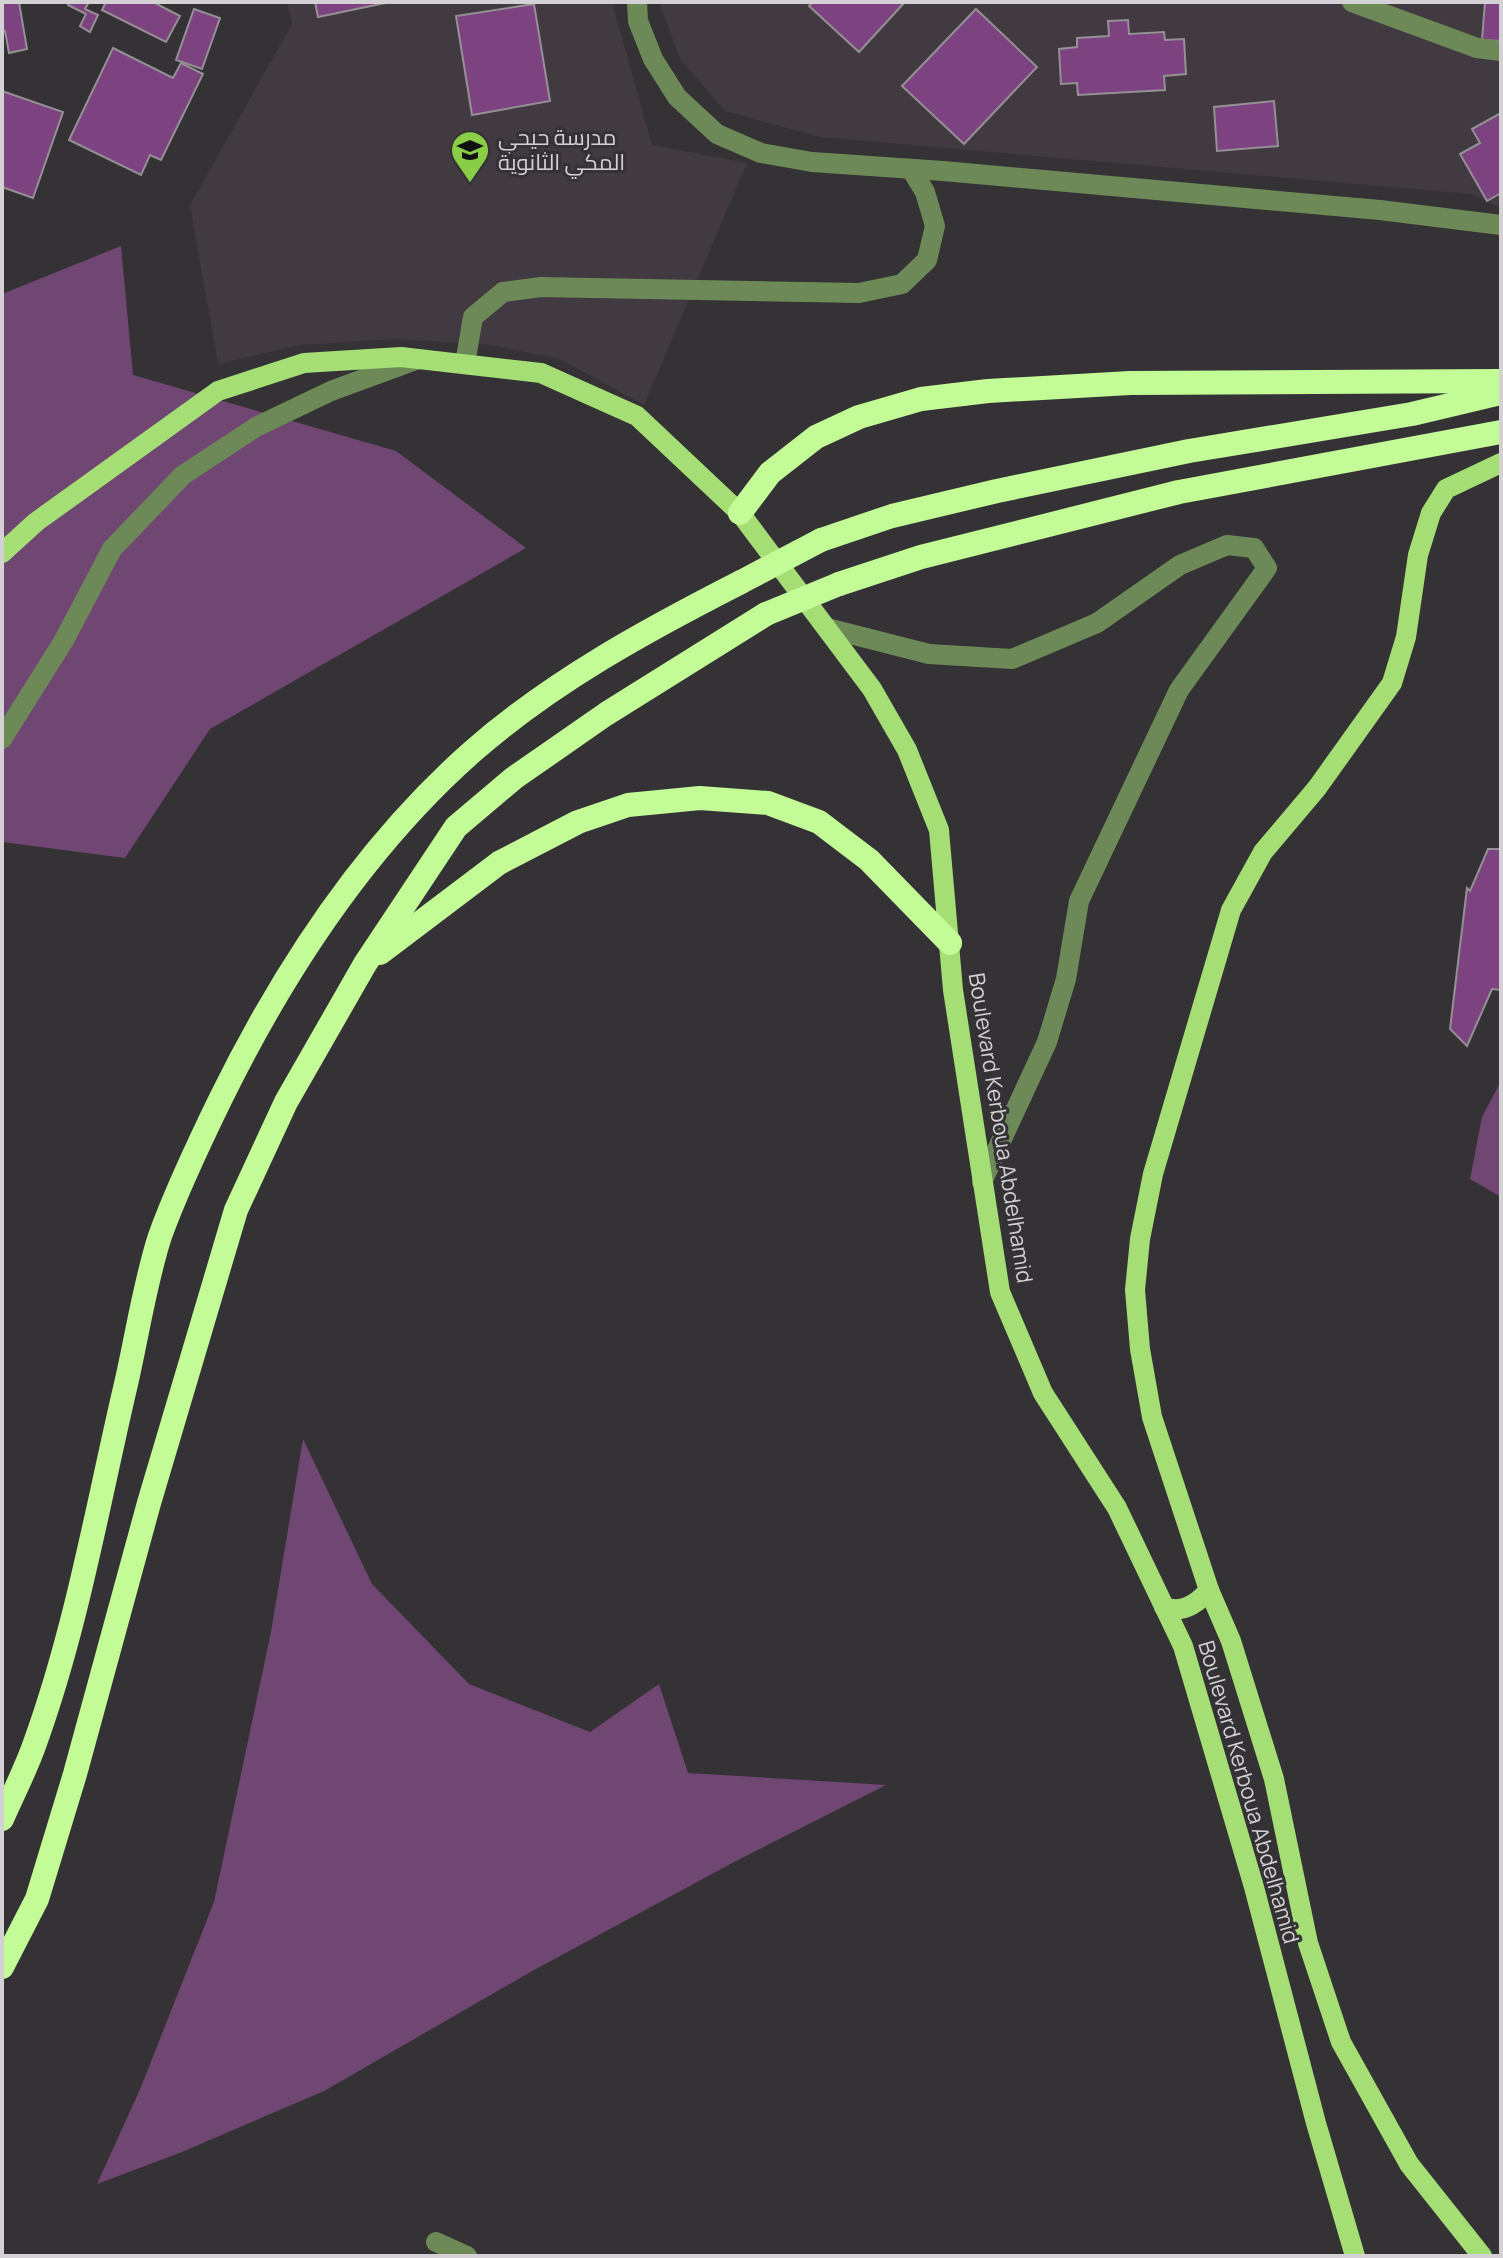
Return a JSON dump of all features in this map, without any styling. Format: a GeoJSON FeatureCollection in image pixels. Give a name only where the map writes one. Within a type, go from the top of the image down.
{"type":"FeatureCollection","features":[{"type":"Feature","properties":{"kind":"highway"},"geometry":{"type":"LineString","coordinates":[[740,513],[770,473],[816,437],[859,417],[921,399],[988,391],[1130,383],[1501,381]]}},
{"type":"Feature","properties":{"kind":"highway"},"geometry":{"type":"LineString","coordinates":[[2,1819],[35,1744],[65,1644],[160,1238],[199,1143],[256,1028],[305,948],[366,865],[418,806],[473,751],[541,698],[638,635],[821,540],[892,516],[997,491],[1189,451],[1412,414],[1501,393]]}},
{"type":"Feature","properties":{"kind":"highway"},"geometry":{"type":"LineString","coordinates":[[2,1967],[37,1899],[236,1210],[286,1102],[365,964],[456,827],[514,778],[606,714],[766,614],[839,584],[921,557],[1179,492],[1501,432]]}},
{"type":"Feature","properties":{"kind":"highway"},"geometry":{"type":"LineString","coordinates":[[365,964],[499,863],[578,822],[628,805],[700,798],[768,803],[819,822],[869,860],[950,943]]}},
{"type":"Feature","properties":{"kind":"main road","name":"Boulevard Kerboua Abdelhamid"},"geometry":{"type":"LineString","coordinates":[[2,553],[36,522],[218,391],[304,363],[401,357],[541,373],[637,416],[740,513],[872,689],[907,750],[939,830],[953,990],[1000,1292],[1043,1393],[1117,1508],[1183,1646],[1254,1887],[1316,2123],[1355,2256]]}},
{"type":"Feature","properties":{"kind":"main road"},"geometry":{"type":"LineString","coordinates":[[1482,2256],[1409,2164],[1341,2042],[1308,1943],[1274,1779],[1231,1641],[1209,1590],[1152,1417],[1140,1349],[1135,1290],[1140,1239],[1153,1174],[1231,910],[1263,852],[1317,788],[1392,683],[1406,637],[1418,555],[1431,513],[1446,489],[1501,463]]}},
{"type":"Feature","properties":{"kind":"main road"},"geometry":{"type":"LineString","coordinates":[[1164,1607],[1173,1611],[1192,1606],[1209,1590]]}},
{"type":"Feature","properties":{"kind":"street"},"geometry":{"type":"LineString","coordinates":[[637,2],[638,21],[653,59],[677,97],[717,134],[761,153],[812,162],[1380,210],[1501,225]]}},
{"type":"Feature","properties":{"kind":"street"},"geometry":{"type":"LineString","coordinates":[[1352,2],[1477,48],[1501,51]]}},
{"type":"Feature","properties":{"kind":"street"},"geometry":{"type":"LineString","coordinates":[[465,364],[473,317],[503,292],[541,287],[859,293],[902,284],[927,260],[935,226],[925,192],[911,169]]}},
{"type":"Feature","properties":{"kind":"street"},"geometry":{"type":"LineString","coordinates":[[2,739],[63,642],[112,549],[183,475],[256,427],[331,391],[418,359]]}},
{"type":"Feature","properties":{"kind":"street"},"geometry":{"type":"LineString","coordinates":[[827,628],[929,654],[1012,659],[1097,623],[1180,565],[1227,545],[1254,548],[1267,568],[1179,690],[1079,901],[1066,979],[1047,1042],[982,1182]]}},
{"type":"Feature","properties":{"kind":"street"},"geometry":{"type":"LineString","coordinates":[[436,2242],[467,2256]]}},
{"type":"Feature","properties":{"kind":"shaded area","name":"مدرسة حيحي المكي الثانوية"},"geometry":{"type":"Polygon","coordinates":[[[287,2],[612,2],[652,145],[747,163],[644,405],[560,359],[491,345],[394,339],[300,345],[218,364],[190,205],[292,24],[287,2]]]}},
{"type":"Feature","properties":{"kind":"shaded area"},"geometry":{"type":"Polygon","coordinates":[[[659,2],[1501,2],[1501,208],[1471,194],[820,137],[725,111],[680,59],[659,2]]]}},
{"type":"Feature","properties":{"kind":"shaded area"},"geometry":{"type":"Polygon","coordinates":[[[121,246],[133,375],[396,451],[526,548],[210,729],[125,858],[2,842],[2,294],[121,246]]]}},
{"type":"Feature","properties":{"kind":"shaded area"},"geometry":{"type":"Polygon","coordinates":[[[1501,1081],[1501,1197],[1470,1179],[1482,1117],[1501,1081]]]}},
{"type":"Feature","properties":{"kind":"shaded area"},"geometry":{"type":"Polygon","coordinates":[[[303,1439],[372,1584],[469,1684],[590,1732],[659,1684],[688,1773],[886,1785],[736,1861],[534,1970],[324,2091],[182,2152],[97,2184],[141,2087],[214,1902],[271,1632],[303,1439]]]}},
{"type":"Feature","properties":{"kind":"building"},"geometry":{"type":"Polygon","coordinates":[[[2,2],[19,2],[27,49],[9,53],[5,31],[2,32],[2,2]]]}},
{"type":"Feature","properties":{"kind":"building"},"geometry":{"type":"Polygon","coordinates":[[[69,2],[89,2],[85,9],[98,15],[90,32],[80,26],[86,14],[68,5],[69,2]]]}},
{"type":"Feature","properties":{"kind":"building"},"geometry":{"type":"Polygon","coordinates":[[[106,2],[153,2],[180,16],[166,42],[102,10],[106,2]]]}},
{"type":"Feature","properties":{"kind":"building"},"geometry":{"type":"Polygon","coordinates":[[[315,2],[390,2],[318,17],[315,2]]]}},
{"type":"Feature","properties":{"kind":"building"},"geometry":{"type":"Polygon","coordinates":[[[813,2],[905,2],[859,52],[809,6],[813,2]]]}},
{"type":"Feature","properties":{"kind":"building"},"geometry":{"type":"Polygon","coordinates":[[[1485,2],[1501,2],[1501,41],[1482,40],[1485,2]]]}},
{"type":"Feature","properties":{"kind":"building"},"geometry":{"type":"Polygon","coordinates":[[[534,4],[550,101],[472,115],[456,16],[534,4]]]}},
{"type":"Feature","properties":{"kind":"building"},"geometry":{"type":"Polygon","coordinates":[[[194,9],[220,18],[202,69],[176,60],[194,9]]]}},
{"type":"Feature","properties":{"kind":"building"},"geometry":{"type":"Polygon","coordinates":[[[976,9],[1037,67],[964,144],[902,86],[976,9]]]}},
{"type":"Feature","properties":{"kind":"building"},"geometry":{"type":"Polygon","coordinates":[[[1128,20],[1129,34],[1164,32],[1165,40],[1184,39],[1186,74],[1164,76],[1165,90],[1078,95],[1077,83],[1061,84],[1059,49],[1077,47],[1077,38],[1109,36],[1108,21],[1128,20]]]}},
{"type":"Feature","properties":{"kind":"building"},"geometry":{"type":"Polygon","coordinates":[[[113,48],[173,78],[181,63],[203,74],[161,160],[150,155],[141,175],[69,140],[113,48]]]}},
{"type":"Feature","properties":{"kind":"building"},"geometry":{"type":"Polygon","coordinates":[[[2,91],[63,112],[33,198],[2,187],[2,91]]]}},
{"type":"Feature","properties":{"kind":"building"},"geometry":{"type":"Polygon","coordinates":[[[1274,101],[1278,146],[1217,151],[1214,107],[1274,101]]]}},
{"type":"Feature","properties":{"kind":"building"},"geometry":{"type":"Polygon","coordinates":[[[1501,113],[1501,193],[1487,201],[1460,154],[1480,143],[1472,129],[1501,113]]]}},
{"type":"Feature","properties":{"kind":"building"},"geometry":{"type":"Polygon","coordinates":[[[1488,849],[1501,849],[1501,990],[1492,989],[1467,1046],[1450,1029],[1467,888],[1470,891],[1488,849]]]}},
{"type":"Feature","properties":{"kind":"place","name":"مدرسة حيحي المكي الثانوية"},"geometry":{"type":"Point","coordinates":[470,184]}}]}
